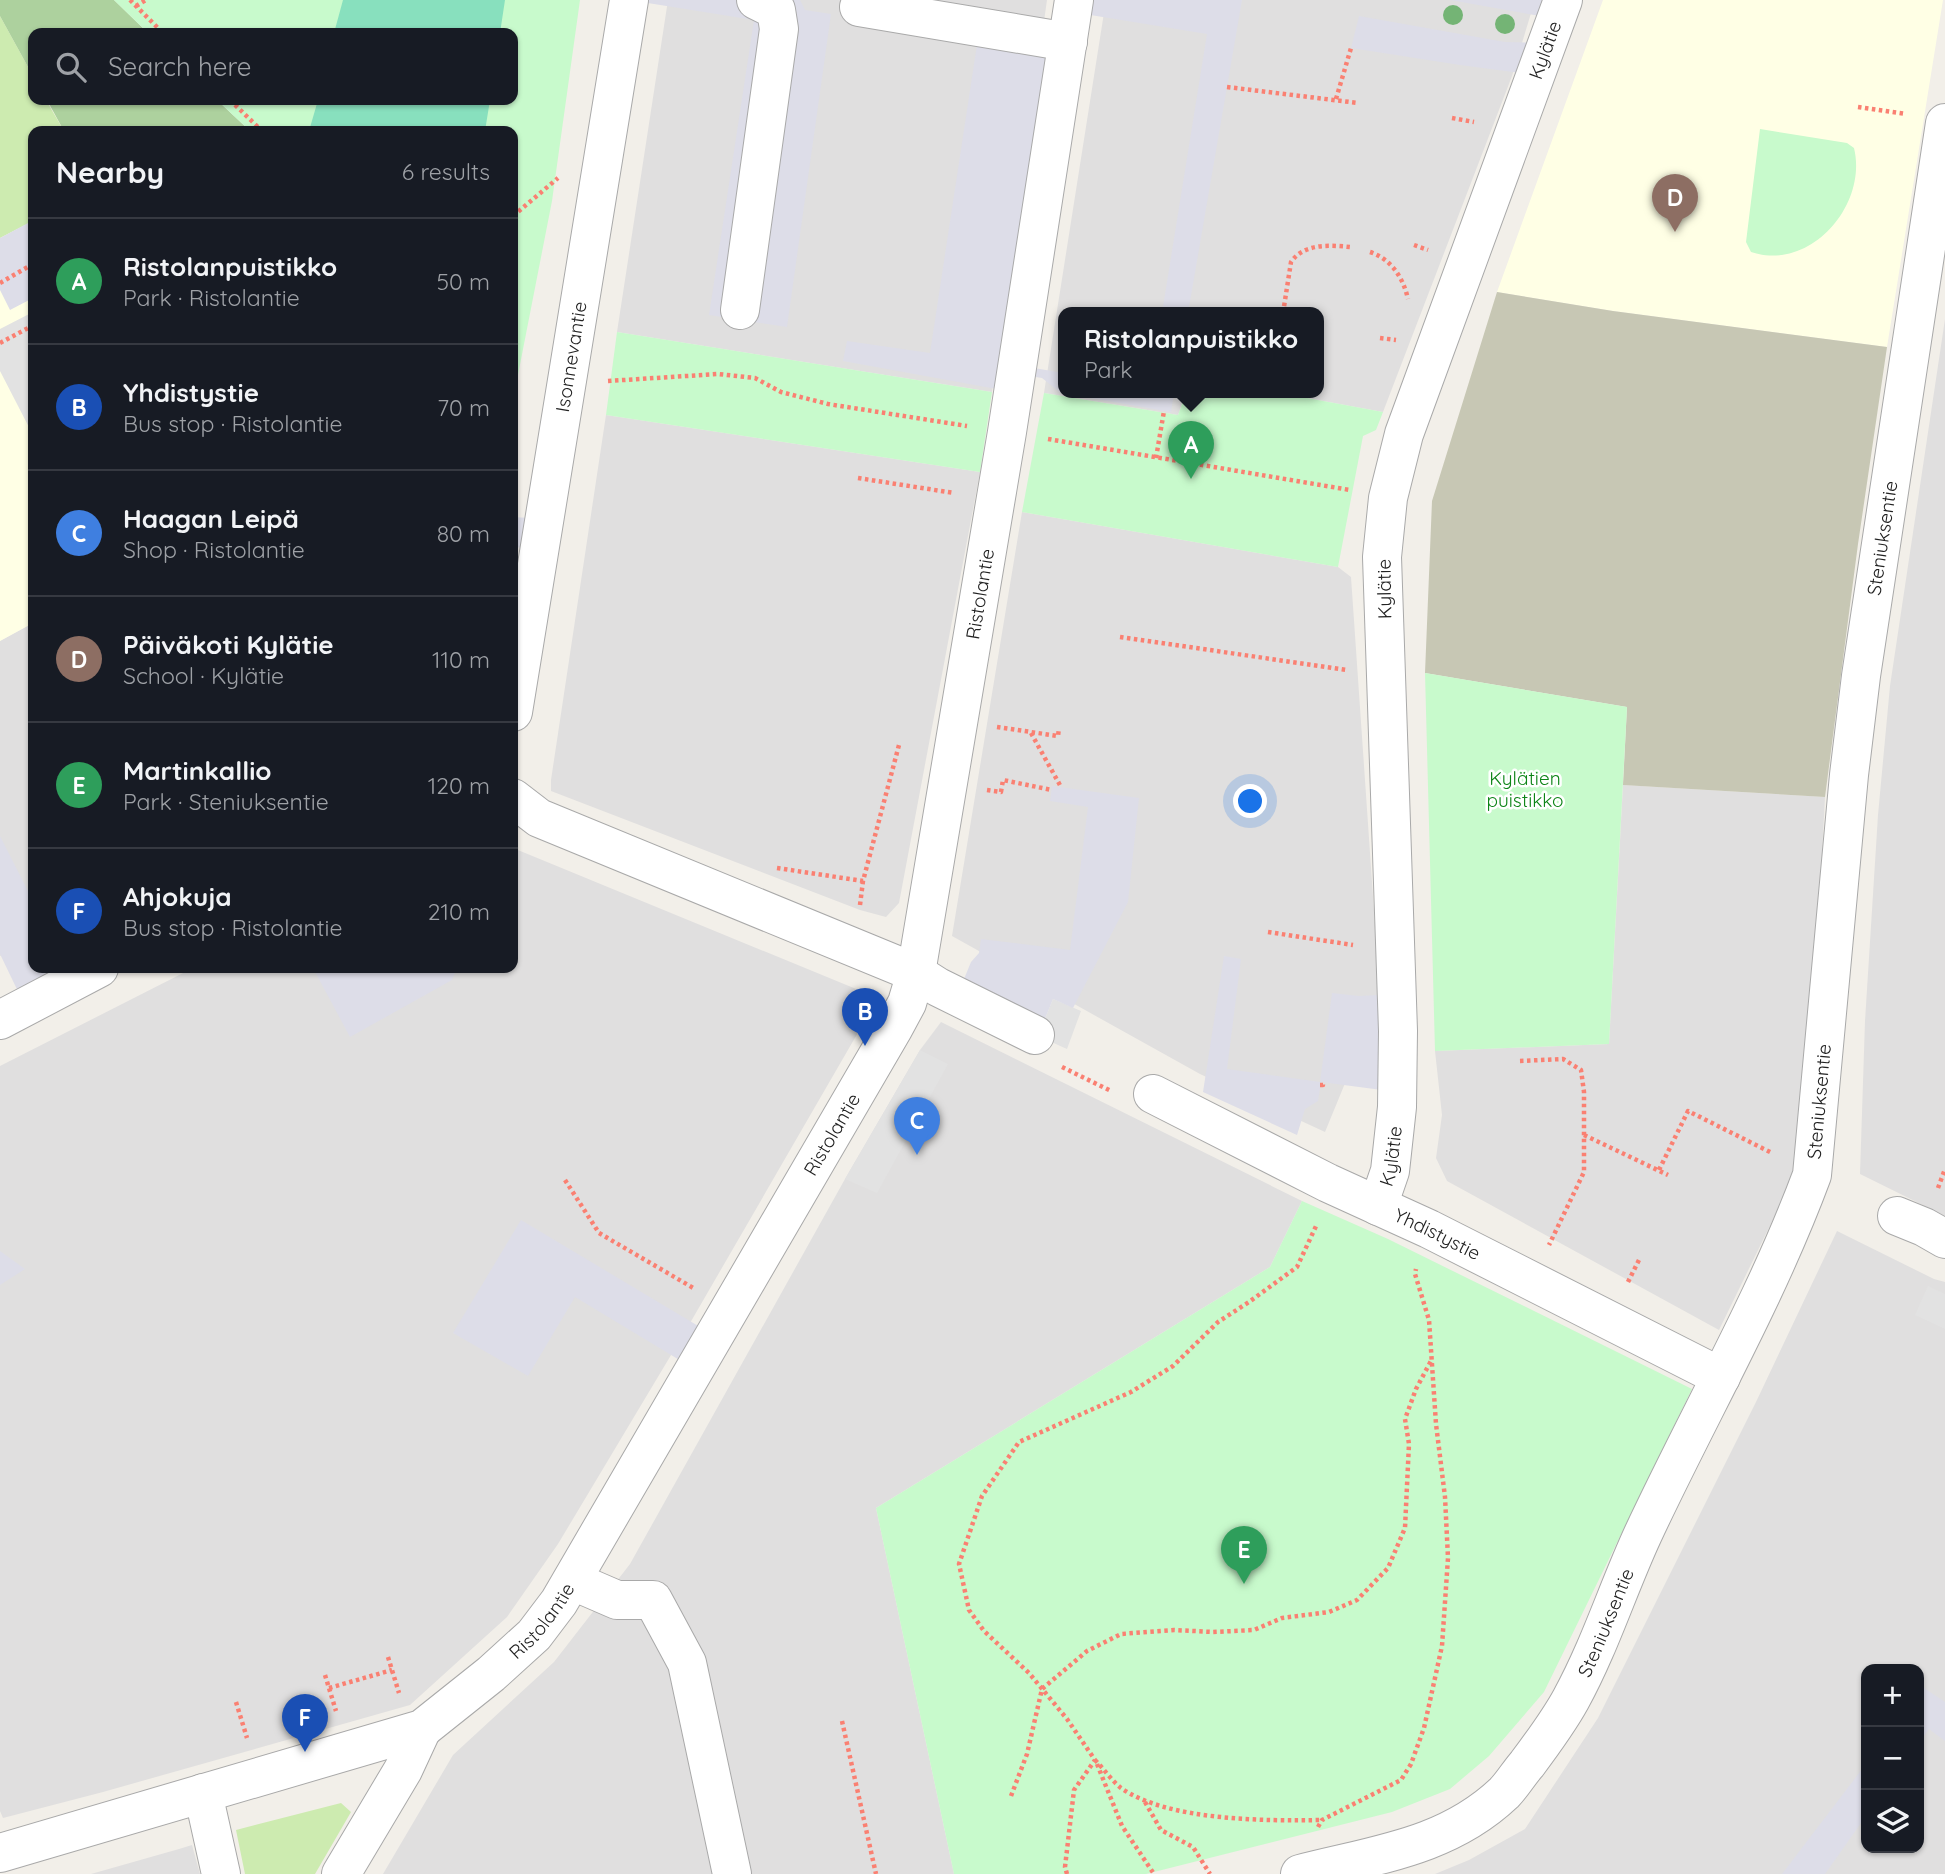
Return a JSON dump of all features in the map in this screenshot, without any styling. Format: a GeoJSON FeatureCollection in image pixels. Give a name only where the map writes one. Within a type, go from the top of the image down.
{"type":"FeatureCollection","features":[{"type":"Feature","properties":{"kind":"street","name":"Isonnevantie"},"geometry":{"type":"LineString","coordinates":[[518,681],[629,0]]}},
{"type":"Feature","properties":{"kind":"street"},"geometry":{"type":"LineString","coordinates":[[740,310],[779,29],[776,10],[756,0]]}},
{"type":"Feature","properties":{"kind":"street","name":"Ristolantie"},"geometry":{"type":"LineString","coordinates":[[0,1853],[422,1729],[491,1674],[534,1634],[573,1581],[731,1310],[893,1029],[907,1003],[916,972],[1007,432],[1068,41],[1070,0]]}},
{"type":"Feature","properties":{"kind":"street","name":"Kylätie"},"geometry":{"type":"LineString","coordinates":[[1378,1206],[1390,1171],[1397,1107],[1396,951],[1382,557],[1388,498],[1404,434],[1563,0]]}},
{"type":"Feature","properties":{"kind":"street"},"geometry":{"type":"LineString","coordinates":[[859,7],[1068,41]]}},
{"type":"Feature","properties":{"kind":"street","name":"Steniuksentie"},"geometry":{"type":"LineString","coordinates":[[1308,1872],[1384,1855],[1427,1841],[1467,1822],[1504,1792],[1536,1752],[1571,1699],[1643,1534],[1796,1219],[1812,1175],[1818,1132],[1849,775],[1861,676],[1945,123]]}},
{"type":"Feature","properties":{"kind":"street"},"geometry":{"type":"LineString","coordinates":[[518,802],[539,818],[916,972],[1045,1049]]}},
{"type":"Feature","properties":{"kind":"street"},"geometry":{"type":"LineString","coordinates":[[0,1020],[89,973]]}},
{"type":"Feature","properties":{"kind":"street","name":"Yhdistystie"},"geometry":{"type":"LineString","coordinates":[[1137,1095],[1429,1228],[1721,1377]]}},
{"type":"Feature","properties":{"kind":"street"},"geometry":{"type":"LineString","coordinates":[[1897,1216],[1945,1239]]}},
{"type":"Feature","properties":{"kind":"street"},"geometry":{"type":"LineString","coordinates":[[573,1581],[617,1600],[653,1600],[688,1663],[732,1874]]}},
{"type":"Feature","properties":{"kind":"street"},"geometry":{"type":"LineString","coordinates":[[341,1874],[403,1770],[422,1729]]}},
{"type":"Feature","properties":{"kind":"street"},"geometry":{"type":"LineString","coordinates":[[203,1793],[221,1874]]}},
{"type":"Feature","properties":{"kind":"path"},"geometry":{"type":"LineString","coordinates":[[130,0],[158,28]]}},
{"type":"Feature","properties":{"kind":"path"},"geometry":{"type":"LineString","coordinates":[[136,6],[146,0]]}},
{"type":"Feature","properties":{"kind":"path"},"geometry":{"type":"LineString","coordinates":[[1336,99],[1351,48]]}},
{"type":"Feature","properties":{"kind":"path"},"geometry":{"type":"LineString","coordinates":[[1227,88],[1358,103]]}},
{"type":"Feature","properties":{"kind":"path"},"geometry":{"type":"LineString","coordinates":[[235,105],[257,126]]}},
{"type":"Feature","properties":{"kind":"path"},"geometry":{"type":"LineString","coordinates":[[518,212],[559,177]]}},
{"type":"Feature","properties":{"kind":"path"},"geometry":{"type":"LineString","coordinates":[[1284,307],[1291,262],[1295,255],[1317,247],[1350,247]]}},
{"type":"Feature","properties":{"kind":"path"},"geometry":{"type":"LineString","coordinates":[[1370,252],[1383,256],[1395,269],[1406,289],[1409,303]]}},
{"type":"Feature","properties":{"kind":"path"},"geometry":{"type":"LineString","coordinates":[[0,283],[28,267]]}},
{"type":"Feature","properties":{"kind":"path"},"geometry":{"type":"LineString","coordinates":[[0,343],[28,328]]}},
{"type":"Feature","properties":{"kind":"path"},"geometry":{"type":"LineString","coordinates":[[619,380],[718,374],[755,378],[781,391],[828,404],[1388,498]]}},
{"type":"Feature","properties":{"kind":"path"},"geometry":{"type":"LineString","coordinates":[[1156,458],[1164,411]]}},
{"type":"Feature","properties":{"kind":"path"},"geometry":{"type":"LineString","coordinates":[[858,478],[995,500]]}},
{"type":"Feature","properties":{"kind":"path"},"geometry":{"type":"LineString","coordinates":[[1120,637],[1386,676]]}},
{"type":"Feature","properties":{"kind":"path"},"geometry":{"type":"LineString","coordinates":[[995,727],[1058,736],[1059,728]]}},
{"type":"Feature","properties":{"kind":"path"},"geometry":{"type":"LineString","coordinates":[[1030,732],[1061,787]]}},
{"type":"Feature","properties":{"kind":"path"},"geometry":{"type":"LineString","coordinates":[[860,910],[863,881],[899,745]]}},
{"type":"Feature","properties":{"kind":"path"},"geometry":{"type":"LineString","coordinates":[[982,789],[1001,792],[1003,780],[1052,790]]}},
{"type":"Feature","properties":{"kind":"path"},"geometry":{"type":"LineString","coordinates":[[771,867],[863,881]]}},
{"type":"Feature","properties":{"kind":"path"},"geometry":{"type":"LineString","coordinates":[[1268,932],[1396,951]]}},
{"type":"Feature","properties":{"kind":"path"},"geometry":{"type":"LineString","coordinates":[[1045,1049],[1137,1095]]}},
{"type":"Feature","properties":{"kind":"path"},"geometry":{"type":"LineString","coordinates":[[1520,1061],[1563,1059],[1581,1070],[1584,1092],[1584,1172],[1571,1193],[1543,1255]]}},
{"type":"Feature","properties":{"kind":"path"},"geometry":{"type":"LineString","coordinates":[[1659,1170],[1688,1111],[1775,1154],[1770,1165]]}},
{"type":"Feature","properties":{"kind":"path"},"geometry":{"type":"LineString","coordinates":[[1584,1135],[1668,1175]]}},
{"type":"Feature","properties":{"kind":"path"},"geometry":{"type":"LineString","coordinates":[[565,1180],[599,1233],[731,1310]]}},
{"type":"Feature","properties":{"kind":"path"},"geometry":{"type":"LineString","coordinates":[[1318,1223],[1297,1267],[1218,1322],[1173,1366],[1132,1392],[1019,1442],[982,1496],[959,1563],[970,1610],[984,1631],[1029,1673],[1120,1787],[1145,1801],[1193,1812],[1258,1821],[1322,1820],[1401,1780],[1411,1764],[1424,1728],[1442,1646],[1448,1558],[1429,1320],[1415,1275],[1417,1263]]}},
{"type":"Feature","properties":{"kind":"path"},"geometry":{"type":"LineString","coordinates":[[1628,1283],[1640,1258]]}},
{"type":"Feature","properties":{"kind":"path"},"geometry":{"type":"LineString","coordinates":[[1010,1796],[1027,1754],[1042,1689],[1087,1651],[1121,1634],[1174,1630],[1254,1630],[1282,1618],[1329,1612],[1357,1600],[1388,1568],[1405,1528],[1409,1444],[1405,1419],[1416,1389],[1432,1359]]}},
{"type":"Feature","properties":{"kind":"path"},"geometry":{"type":"LineString","coordinates":[[329,1688],[392,1670]]}},
{"type":"Feature","properties":{"kind":"path"},"geometry":{"type":"LineString","coordinates":[[842,1721],[876,1874]]}},
{"type":"Feature","properties":{"kind":"path"},"geometry":{"type":"LineString","coordinates":[[1067,1874],[1065,1867],[1074,1790],[1096,1760]]}},
{"type":"Feature","properties":{"kind":"path"},"geometry":{"type":"LineString","coordinates":[[1096,1760],[1122,1826],[1154,1874]]}},
{"type":"Feature","properties":{"kind":"path"},"geometry":{"type":"LineString","coordinates":[[1145,1801],[1161,1830],[1192,1847],[1210,1874]]}},
{"type":"Feature","properties":{"kind":"path"},"geometry":{"type":"LineString","coordinates":[[1308,1872],[1310,1843],[1322,1820]]}},
{"type":"Feature","properties":{"kind":"shaded area"},"geometry":{"type":"Polygon","coordinates":[[[629,0],[800,0],[805,10],[831,14],[787,327],[709,315],[754,20],[629,0]]]}},
{"type":"Feature","properties":{"kind":"shaded area"},"geometry":{"type":"Polygon","coordinates":[[[668,0],[1047,0],[992,392],[617,332],[668,0]]]}},
{"type":"Feature","properties":{"kind":"shaded area"},"geometry":{"type":"Polygon","coordinates":[[[1074,0],[1242,0],[1189,307],[1163,307],[1207,34],[1072,12],[1074,0]]]}},
{"type":"Feature","properties":{"kind":"shaded area"},"geometry":{"type":"Polygon","coordinates":[[[1106,0],[1535,0],[1512,76],[1383,412],[1307,398],[1324,398],[1324,307],[1058,307],[1058,395],[1044,393],[1106,0]]]}},
{"type":"Feature","properties":{"kind":"shaded area"},"geometry":{"type":"Polygon","coordinates":[[[1450,0],[1563,0],[1557,19],[1450,0]]]}},
{"type":"Feature","properties":{"kind":"shaded area"},"geometry":{"type":"Polygon","coordinates":[[[1603,0],[1943,0],[1887,347],[1613,311],[1497,292],[1603,0]]]}},
{"type":"Feature","properties":{"kind":"shaded area"},"geometry":{"type":"Polygon","coordinates":[[[0,16],[28,67],[28,105],[49,105],[61,126],[28,126],[28,626],[0,641],[0,16]]]}},
{"type":"Feature","properties":{"kind":"shaded area"},"geometry":{"type":"Polygon","coordinates":[[[1359,16],[1505,42],[1548,43],[1536,75],[1460,65],[1351,48],[1359,16]]]}},
{"type":"Feature","properties":{"kind":"shaded area"},"geometry":{"type":"Polygon","coordinates":[[[1070,27],[1017,365],[1058,372],[1058,391],[1042,378],[1016,374],[1013,392],[843,361],[847,341],[930,353],[978,38],[1070,27]]]}},
{"type":"Feature","properties":{"kind":"shaded area"},"geometry":{"type":"Polygon","coordinates":[[[28,223],[28,301],[10,310],[0,290],[0,238],[28,223]]]}},
{"type":"Feature","properties":{"kind":"shaded area"},"geometry":{"type":"Polygon","coordinates":[[[1497,292],[1613,311],[1887,347],[1825,797],[1623,785],[1627,707],[1425,673],[1432,501],[1497,292]]]}},
{"type":"Feature","properties":{"kind":"shaded area"},"geometry":{"type":"Polygon","coordinates":[[[28,315],[28,425],[0,371],[0,329],[28,315]]]}},
{"type":"Feature","properties":{"kind":"shaded area"},"geometry":{"type":"Polygon","coordinates":[[[1945,319],[1945,1216],[1860,1174],[1865,1021],[1878,815],[1890,686],[1945,319]]]}},
{"type":"Feature","properties":{"kind":"shaded area"},"geometry":{"type":"Polygon","coordinates":[[[1074,398],[1184,398],[1178,415],[1074,398]]]}},
{"type":"Feature","properties":{"kind":"shaded area"},"geometry":{"type":"Polygon","coordinates":[[[1090,398],[1173,398],[1171,412],[1090,398]]]}},
{"type":"Feature","properties":{"kind":"shaded area"},"geometry":{"type":"Polygon","coordinates":[[[606,415],[980,472],[899,903],[886,917],[860,910],[551,791],[606,415]]]}},
{"type":"Feature","properties":{"kind":"shaded area"},"geometry":{"type":"Polygon","coordinates":[[[1022,512],[1338,567],[1351,577],[1380,998],[1325,1132],[1200,1074],[952,936],[1022,512]]]}},
{"type":"Feature","properties":{"kind":"shaded area"},"geometry":{"type":"Polygon","coordinates":[[[518,517],[545,519],[540,549],[518,547],[518,517]]]}},
{"type":"Feature","properties":{"kind":"shaded area"},"geometry":{"type":"Polygon","coordinates":[[[28,626],[28,942],[0,956],[0,641],[28,626]]]}},
{"type":"Feature","properties":{"kind":"shaded area"},"geometry":{"type":"Polygon","coordinates":[[[1623,785],[1825,797],[1812,1047],[1801,1149],[1783,1199],[1719,1330],[1447,1181],[1436,1158],[1442,1115],[1435,1051],[1609,1044],[1623,785]]]}},
{"type":"Feature","properties":{"kind":"shaded area"},"geometry":{"type":"Polygon","coordinates":[[[1052,786],[1139,798],[1128,902],[1073,1008],[1053,999],[1038,1036],[957,996],[971,962],[979,953],[981,939],[1070,950],[1088,807],[1050,801],[1052,786]]]}},
{"type":"Feature","properties":{"kind":"shaded area"},"geometry":{"type":"Polygon","coordinates":[[[0,836],[28,891],[28,973],[54,973],[25,1006],[0,954],[0,836]]]}},
{"type":"Feature","properties":{"kind":"shaded area"},"geometry":{"type":"Polygon","coordinates":[[[518,850],[878,998],[686,1330],[558,1544],[507,1617],[410,1705],[3,1818],[0,1811],[0,1066],[183,973],[518,973],[518,850]]]}},
{"type":"Feature","properties":{"kind":"shaded area"},"geometry":{"type":"Polygon","coordinates":[[[1224,956],[1241,959],[1227,1069],[1320,1082],[1332,993],[1359,996],[1397,994],[1397,1092],[1321,1082],[1318,1101],[1305,1109],[1297,1135],[1203,1092],[1224,956]]]}},
{"type":"Feature","properties":{"kind":"shaded area"},"geometry":{"type":"Polygon","coordinates":[[[316,973],[455,973],[452,980],[350,1037],[316,973]]]}},
{"type":"Feature","properties":{"kind":"shaded area"},"geometry":{"type":"Polygon","coordinates":[[[1053,999],[1081,1011],[1067,1049],[1038,1036],[1053,999]]]}},
{"type":"Feature","properties":{"kind":"shaded area"},"geometry":{"type":"Polygon","coordinates":[[[941,1022],[1302,1201],[1270,1267],[876,1508],[954,1874],[383,1874],[453,1755],[554,1662],[630,1564],[845,1179],[920,1050],[941,1022]]]}},
{"type":"Feature","properties":{"kind":"shaded area"},"geometry":{"type":"Polygon","coordinates":[[[920,1050],[948,1064],[877,1193],[845,1179],[920,1050]]]}},
{"type":"Feature","properties":{"kind":"shaded area"},"geometry":{"type":"Polygon","coordinates":[[[521,1220],[715,1336],[696,1370],[575,1297],[528,1376],[453,1333],[521,1220]]]}},
{"type":"Feature","properties":{"kind":"shaded area"},"geometry":{"type":"Polygon","coordinates":[[[1837,1231],[1945,1282],[1945,1874],[1435,1874],[1469,1860],[1525,1829],[1598,1718],[1756,1402],[1837,1231]]]}},
{"type":"Feature","properties":{"kind":"shaded area"},"geometry":{"type":"Polygon","coordinates":[[[0,1251],[25,1269],[0,1285],[0,1251]]]}},
{"type":"Feature","properties":{"kind":"shaded area"},"geometry":{"type":"Polygon","coordinates":[[[1928,1286],[1945,1294],[1945,1329],[1915,1315],[1928,1286]]]}},
{"type":"Feature","properties":{"kind":"shaded area"},"geometry":{"type":"Polygon","coordinates":[[[1924,1688],[1945,1702],[1945,1741],[1929,1729],[1924,1736],[1924,1688]]]}},
{"type":"Feature","properties":{"kind":"shaded area"},"geometry":{"type":"Polygon","coordinates":[[[1861,1771],[1861,1823],[1825,1874],[1782,1874],[1861,1771]]]}},
{"type":"Feature","properties":{"kind":"shaded area"},"geometry":{"type":"Polygon","coordinates":[[[192,1845],[200,1874],[91,1874],[179,1849],[192,1845]]]}},
{"type":"Feature","properties":{"kind":"green space"},"geometry":{"type":"Polygon","coordinates":[[[0,0],[114,0],[143,28],[28,28],[28,67],[0,16],[0,0]]]}},
{"type":"Feature","properties":{"kind":"green space"},"geometry":{"type":"Polygon","coordinates":[[[114,0],[580,0],[552,201],[518,375],[518,126],[245,126],[222,105],[518,105],[518,28],[143,28],[114,0]]]}},
{"type":"Feature","properties":{"kind":"green space"},"geometry":{"type":"Polygon","coordinates":[[[343,0],[505,0],[501,28],[335,28],[343,0]]]}},
{"type":"Feature","properties":{"kind":"green space"},"geometry":{"type":"Polygon","coordinates":[[[0,16],[28,67],[28,105],[49,105],[61,126],[28,126],[28,224],[0,238],[0,16]]]}},
{"type":"Feature","properties":{"kind":"green space"},"geometry":{"type":"Polygon","coordinates":[[[50,105],[222,105],[245,126],[61,126],[50,105]]]}},
{"type":"Feature","properties":{"kind":"green space"},"geometry":{"type":"Polygon","coordinates":[[[317,105],[489,105],[486,126],[310,126],[317,105]]]}},
{"type":"Feature","properties":{"kind":"green space"},"geometry":{"type":"Polygon","coordinates":[[[1760,129],[1847,143],[1854,148],[1856,170],[1852,191],[1843,211],[1830,229],[1813,243],[1794,252],[1773,256],[1751,252],[1746,242],[1760,129]]]}},
{"type":"Feature","properties":{"kind":"green space"},"geometry":{"type":"Polygon","coordinates":[[[617,332],[992,392],[980,472],[606,415],[617,332]]]}},
{"type":"Feature","properties":{"kind":"green space"},"geometry":{"type":"Polygon","coordinates":[[[1044,393],[1058,395],[1058,398],[1074,398],[1178,415],[1184,398],[1307,398],[1383,412],[1376,430],[1363,436],[1338,567],[1022,512],[1044,393]]]}},
{"type":"Feature","properties":{"kind":"green space","name":"Kylätien puistikko"},"geometry":{"type":"Polygon","coordinates":[[[1425,673],[1627,707],[1609,1044],[1435,1051],[1425,673]]]}},
{"type":"Feature","properties":{"kind":"green space"},"geometry":{"type":"Polygon","coordinates":[[[1302,1201],[1388,1239],[1692,1389],[1544,1692],[1489,1756],[1450,1789],[1392,1812],[1146,1874],[954,1874],[876,1508],[1270,1267],[1302,1201]]]}},
{"type":"Feature","properties":{"kind":"green space"},"geometry":{"type":"Polygon","coordinates":[[[341,1803],[351,1812],[315,1874],[245,1874],[236,1830],[341,1803]]]}},
{"type":"Feature","properties":{"kind":"place","name":"Päiväkoti Kylätie"},"geometry":{"type":"Point","coordinates":[1675,232]}},
{"type":"Feature","properties":{"kind":"place","name":"Ristolanpuistikko"},"geometry":{"type":"Point","coordinates":[1191,479]}},
{"type":"Feature","properties":{"kind":"place","name":"Yhdistystie"},"geometry":{"type":"Point","coordinates":[865,1046]}},
{"type":"Feature","properties":{"kind":"place","name":"Haagan Leipä"},"geometry":{"type":"Point","coordinates":[917,1155]}},
{"type":"Feature","properties":{"kind":"place","name":"Martinkallio"},"geometry":{"type":"Point","coordinates":[1244,1584]}},
{"type":"Feature","properties":{"kind":"place","name":"Ahjokuja"},"geometry":{"type":"Point","coordinates":[305,1752]}}]}
